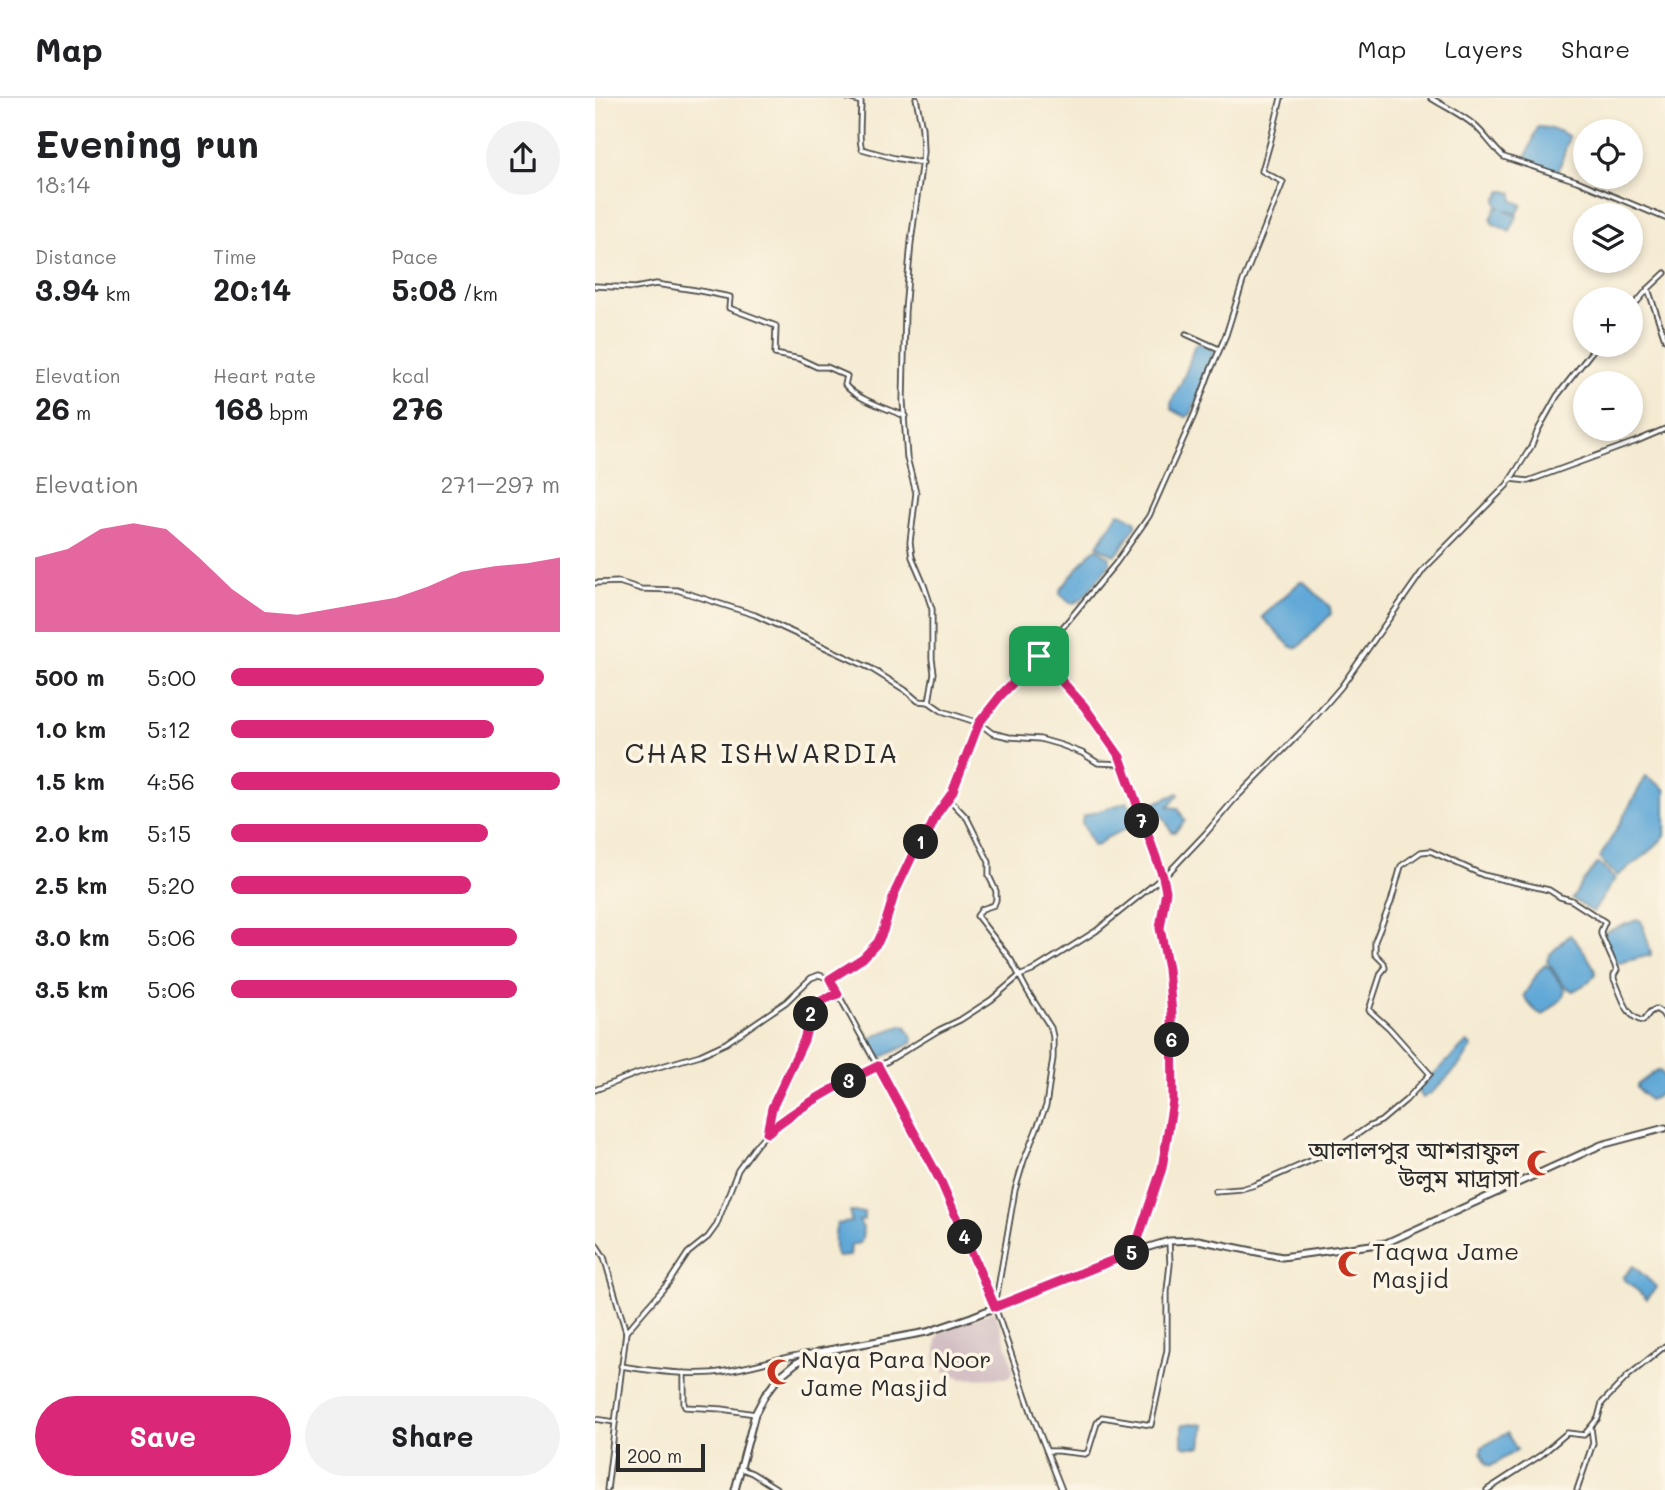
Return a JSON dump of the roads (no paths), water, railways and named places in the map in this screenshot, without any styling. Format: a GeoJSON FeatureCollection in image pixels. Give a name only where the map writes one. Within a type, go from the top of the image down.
{"type":"FeatureCollection","features":[{"type":"Feature","properties":{"kind":"main road"},"geometry":{"type":"LineString","coordinates":[[735,1490],[755,1414],[765,1395],[780,1376],[796,1363],[818,1352],[927,1332],[1139,1250],[1169,1241],[1198,1240],[1282,1256],[1386,1243],[1601,1145],[1665,1128]]}},
{"type":"Feature","properties":{"kind":"street"},"geometry":{"type":"LineString","coordinates":[[848,98],[861,102],[859,143],[862,149],[923,163]]}},
{"type":"Feature","properties":{"kind":"street"},"geometry":{"type":"LineString","coordinates":[[916,98],[923,163],[911,242],[905,311],[903,401],[907,458],[916,493],[910,542],[912,557],[932,609],[934,673],[929,702]]}},
{"type":"Feature","properties":{"kind":"street"},"geometry":{"type":"LineString","coordinates":[[830,979],[863,958],[878,942],[895,892],[913,854],[960,775],[979,723],[1116,563],[1149,516],[1194,415],[1283,182],[1262,171],[1281,98]]}},
{"type":"Feature","properties":{"kind":"street"},"geometry":{"type":"LineString","coordinates":[[1431,98],[1471,123],[1489,139],[1504,158],[1577,181],[1665,218]]}},
{"type":"Feature","properties":{"kind":"street"},"geometry":{"type":"LineString","coordinates":[[1643,295],[1665,273]]}},
{"type":"Feature","properties":{"kind":"street"},"geometry":{"type":"LineString","coordinates":[[595,286],[635,288],[656,284],[730,298],[729,308],[776,326],[775,354],[800,359],[817,367],[827,367],[846,376],[845,385],[849,390],[905,416]]}},
{"type":"Feature","properties":{"kind":"street"},"geometry":{"type":"LineString","coordinates":[[1648,289],[1665,339]]}},
{"type":"Feature","properties":{"kind":"street"},"geometry":{"type":"LineString","coordinates":[[1186,334],[1219,349]]}},
{"type":"Feature","properties":{"kind":"street"},"geometry":{"type":"LineString","coordinates":[[626,1332],[669,1282],[688,1253],[716,1226],[738,1170],[767,1133],[801,1107],[960,1020],[991,1000],[1019,976],[1032,971],[1096,931],[1163,877],[1309,724],[1341,687],[1424,569],[1496,498],[1531,447],[1557,396],[1588,357]]}},
{"type":"Feature","properties":{"kind":"street"},"geometry":{"type":"LineString","coordinates":[[1511,479],[1528,481],[1665,429]]}},
{"type":"Feature","properties":{"kind":"street"},"geometry":{"type":"LineString","coordinates":[[595,583],[677,590],[755,615],[870,668],[918,701],[929,702],[942,711],[979,723],[992,733],[1040,739],[1070,748],[1098,763],[1122,764]]}},
{"type":"Feature","properties":{"kind":"street"},"geometry":{"type":"LineString","coordinates":[[1039,656],[1084,706],[1120,757],[1166,891],[1160,928],[1168,969],[1172,1014],[1173,1101],[1162,1168],[1137,1242],[1139,1250]]}},
{"type":"Feature","properties":{"kind":"street"},"geometry":{"type":"LineString","coordinates":[[947,798],[967,818],[989,862],[989,876],[996,891],[996,900],[994,905],[982,909],[977,916],[1011,960],[1051,1028],[1053,1058],[1046,1106],[1015,1190],[995,1307]]}},
{"type":"Feature","properties":{"kind":"street"},"geometry":{"type":"LineString","coordinates":[[1215,1191],[1241,1189],[1333,1151],[1381,1121],[1406,1100],[1430,1074],[1369,1010],[1385,968],[1375,954],[1375,941],[1391,902],[1401,866],[1421,852],[1430,851],[1483,875],[1549,890],[1592,912],[1605,922],[1601,934],[1617,970],[1614,979],[1630,1013],[1635,1019],[1643,1021],[1656,1009],[1665,1018]]}},
{"type":"Feature","properties":{"kind":"street"},"geometry":{"type":"LineString","coordinates":[[595,1090],[638,1073],[700,1055],[726,1043],[786,1002],[811,978],[819,975],[830,979],[942,1184],[995,1307],[1062,1490]]}},
{"type":"Feature","properties":{"kind":"street"},"geometry":{"type":"LineString","coordinates":[[767,1133],[772,1108],[804,1040],[812,1010],[816,1004],[838,994]]}},
{"type":"Feature","properties":{"kind":"street"},"geometry":{"type":"LineString","coordinates":[[1047,1451],[1085,1454],[1097,1423],[1102,1418],[1150,1424],[1167,1350],[1169,1241]]}},
{"type":"Feature","properties":{"kind":"street"},"geometry":{"type":"LineString","coordinates":[[595,1243],[604,1256],[626,1332],[607,1490]]}},
{"type":"Feature","properties":{"kind":"street"},"geometry":{"type":"LineString","coordinates":[[1487,1490],[1541,1455],[1567,1433],[1584,1435],[1598,1418],[1602,1403],[1628,1376],[1665,1346]]}},
{"type":"Feature","properties":{"kind":"street"},"geometry":{"type":"LineString","coordinates":[[621,1366],[667,1373],[712,1373],[818,1352]]}},
{"type":"Feature","properties":{"kind":"street"},"geometry":{"type":"LineString","coordinates":[[684,1373],[685,1407],[755,1414]]}},
{"type":"Feature","properties":{"kind":"street"},"geometry":{"type":"LineString","coordinates":[[595,1419],[615,1422]]}},
{"type":"Feature","properties":{"kind":"street"},"geometry":{"type":"LineString","coordinates":[[1577,1490],[1593,1443],[1591,1428]]}},
{"type":"Feature","properties":{"kind":"street"},"geometry":{"type":"LineString","coordinates":[[740,1469],[776,1488]]}},
{"type":"Feature","properties":{"kind":"water"},"geometry":{"type":"Polygon","coordinates":[[[1538,127],[1555,130],[1569,137],[1558,173],[1527,162],[1526,157],[1538,127]]]}},
{"type":"Feature","properties":{"kind":"water"},"geometry":{"type":"Polygon","coordinates":[[[1502,191],[1513,193],[1513,200],[1522,205],[1517,214],[1504,210],[1517,216],[1510,232],[1492,223],[1491,219],[1496,208],[1500,208],[1496,200],[1502,191]]]}},
{"type":"Feature","properties":{"kind":"water"},"geometry":{"type":"Polygon","coordinates":[[[1198,343],[1214,351],[1191,414],[1186,417],[1171,409],[1171,405],[1186,373],[1194,346],[1198,343]]]}},
{"type":"Feature","properties":{"kind":"water"},"geometry":{"type":"Polygon","coordinates":[[[1118,513],[1136,522],[1136,525],[1114,555],[1098,545],[1118,513]]]}},
{"type":"Feature","properties":{"kind":"water"},"geometry":{"type":"Polygon","coordinates":[[[1095,549],[1110,558],[1110,564],[1082,599],[1070,603],[1060,594],[1060,590],[1095,549]]]}},
{"type":"Feature","properties":{"kind":"water"},"geometry":{"type":"Polygon","coordinates":[[[1300,582],[1304,582],[1330,607],[1331,614],[1295,648],[1262,617],[1300,582]]]}},
{"type":"Feature","properties":{"kind":"water"},"geometry":{"type":"Polygon","coordinates":[[[1646,776],[1665,789],[1665,836],[1647,854],[1617,876],[1600,857],[1646,776]]]}},
{"type":"Feature","properties":{"kind":"water"},"geometry":{"type":"Polygon","coordinates":[[[1178,793],[1168,807],[1178,808],[1185,821],[1172,832],[1155,803],[1178,793]]]}},
{"type":"Feature","properties":{"kind":"water"},"geometry":{"type":"Polygon","coordinates":[[[1127,802],[1135,819],[1134,825],[1093,846],[1082,822],[1083,816],[1127,802]]]}},
{"type":"Feature","properties":{"kind":"water"},"geometry":{"type":"Polygon","coordinates":[[[1598,863],[1615,879],[1593,912],[1572,899],[1598,863]]]}},
{"type":"Feature","properties":{"kind":"water"},"geometry":{"type":"Polygon","coordinates":[[[1637,920],[1642,923],[1651,955],[1615,962],[1603,933],[1637,920]]]}},
{"type":"Feature","properties":{"kind":"water"},"geometry":{"type":"Polygon","coordinates":[[[1570,935],[1589,959],[1595,974],[1589,982],[1573,991],[1564,986],[1547,961],[1549,955],[1570,935]]]}},
{"type":"Feature","properties":{"kind":"water"},"geometry":{"type":"Polygon","coordinates":[[[1545,965],[1565,991],[1562,999],[1543,1015],[1532,1007],[1524,995],[1545,965]]]}},
{"type":"Feature","properties":{"kind":"water"},"geometry":{"type":"Polygon","coordinates":[[[903,1025],[913,1039],[912,1043],[880,1058],[874,1056],[868,1040],[903,1025]]]}},
{"type":"Feature","properties":{"kind":"water"},"geometry":{"type":"Polygon","coordinates":[[[1467,1042],[1472,1046],[1464,1059],[1443,1083],[1423,1098],[1418,1089],[1467,1042]]]}},
{"type":"Feature","properties":{"kind":"water"},"geometry":{"type":"Polygon","coordinates":[[[1657,1070],[1663,1075],[1665,1090],[1649,1100],[1637,1085],[1657,1070]]]}},
{"type":"Feature","properties":{"kind":"water"},"geometry":{"type":"Polygon","coordinates":[[[850,1212],[864,1212],[864,1220],[859,1221],[863,1228],[862,1240],[851,1245],[850,1256],[838,1257],[835,1243],[837,1224],[851,1222],[850,1212]]]}},
{"type":"Feature","properties":{"kind":"water"},"geometry":{"type":"Polygon","coordinates":[[[1633,1266],[1657,1287],[1647,1299],[1623,1278],[1633,1266]]]}},
{"type":"Feature","properties":{"kind":"water"},"geometry":{"type":"Polygon","coordinates":[[[1182,1425],[1204,1425],[1201,1447],[1182,1445],[1182,1425]]]}},
{"type":"Feature","properties":{"kind":"water"},"geometry":{"type":"Polygon","coordinates":[[[1507,1433],[1517,1450],[1491,1466],[1487,1464],[1481,1452],[1482,1447],[1507,1433]]]}},
{"type":"Feature","properties":{"kind":"place","name":"আলালপুর আশরাফুল উলুম মাদ্রাসা"},"geometry":{"type":"Point","coordinates":[1540,1163]}},
{"type":"Feature","properties":{"kind":"place","name":"Taqwa Jame Masjid"},"geometry":{"type":"Point","coordinates":[1351,1264]}},
{"type":"Feature","properties":{"kind":"place","name":"Naya Para Noor Jame Masjid"},"geometry":{"type":"Point","coordinates":[780,1372]}},
{"type":"Feature","properties":{"kind":"district","name":"CHAR ISHWARDIA"},"geometry":{"type":"Point","coordinates":[762,752]}}]}
